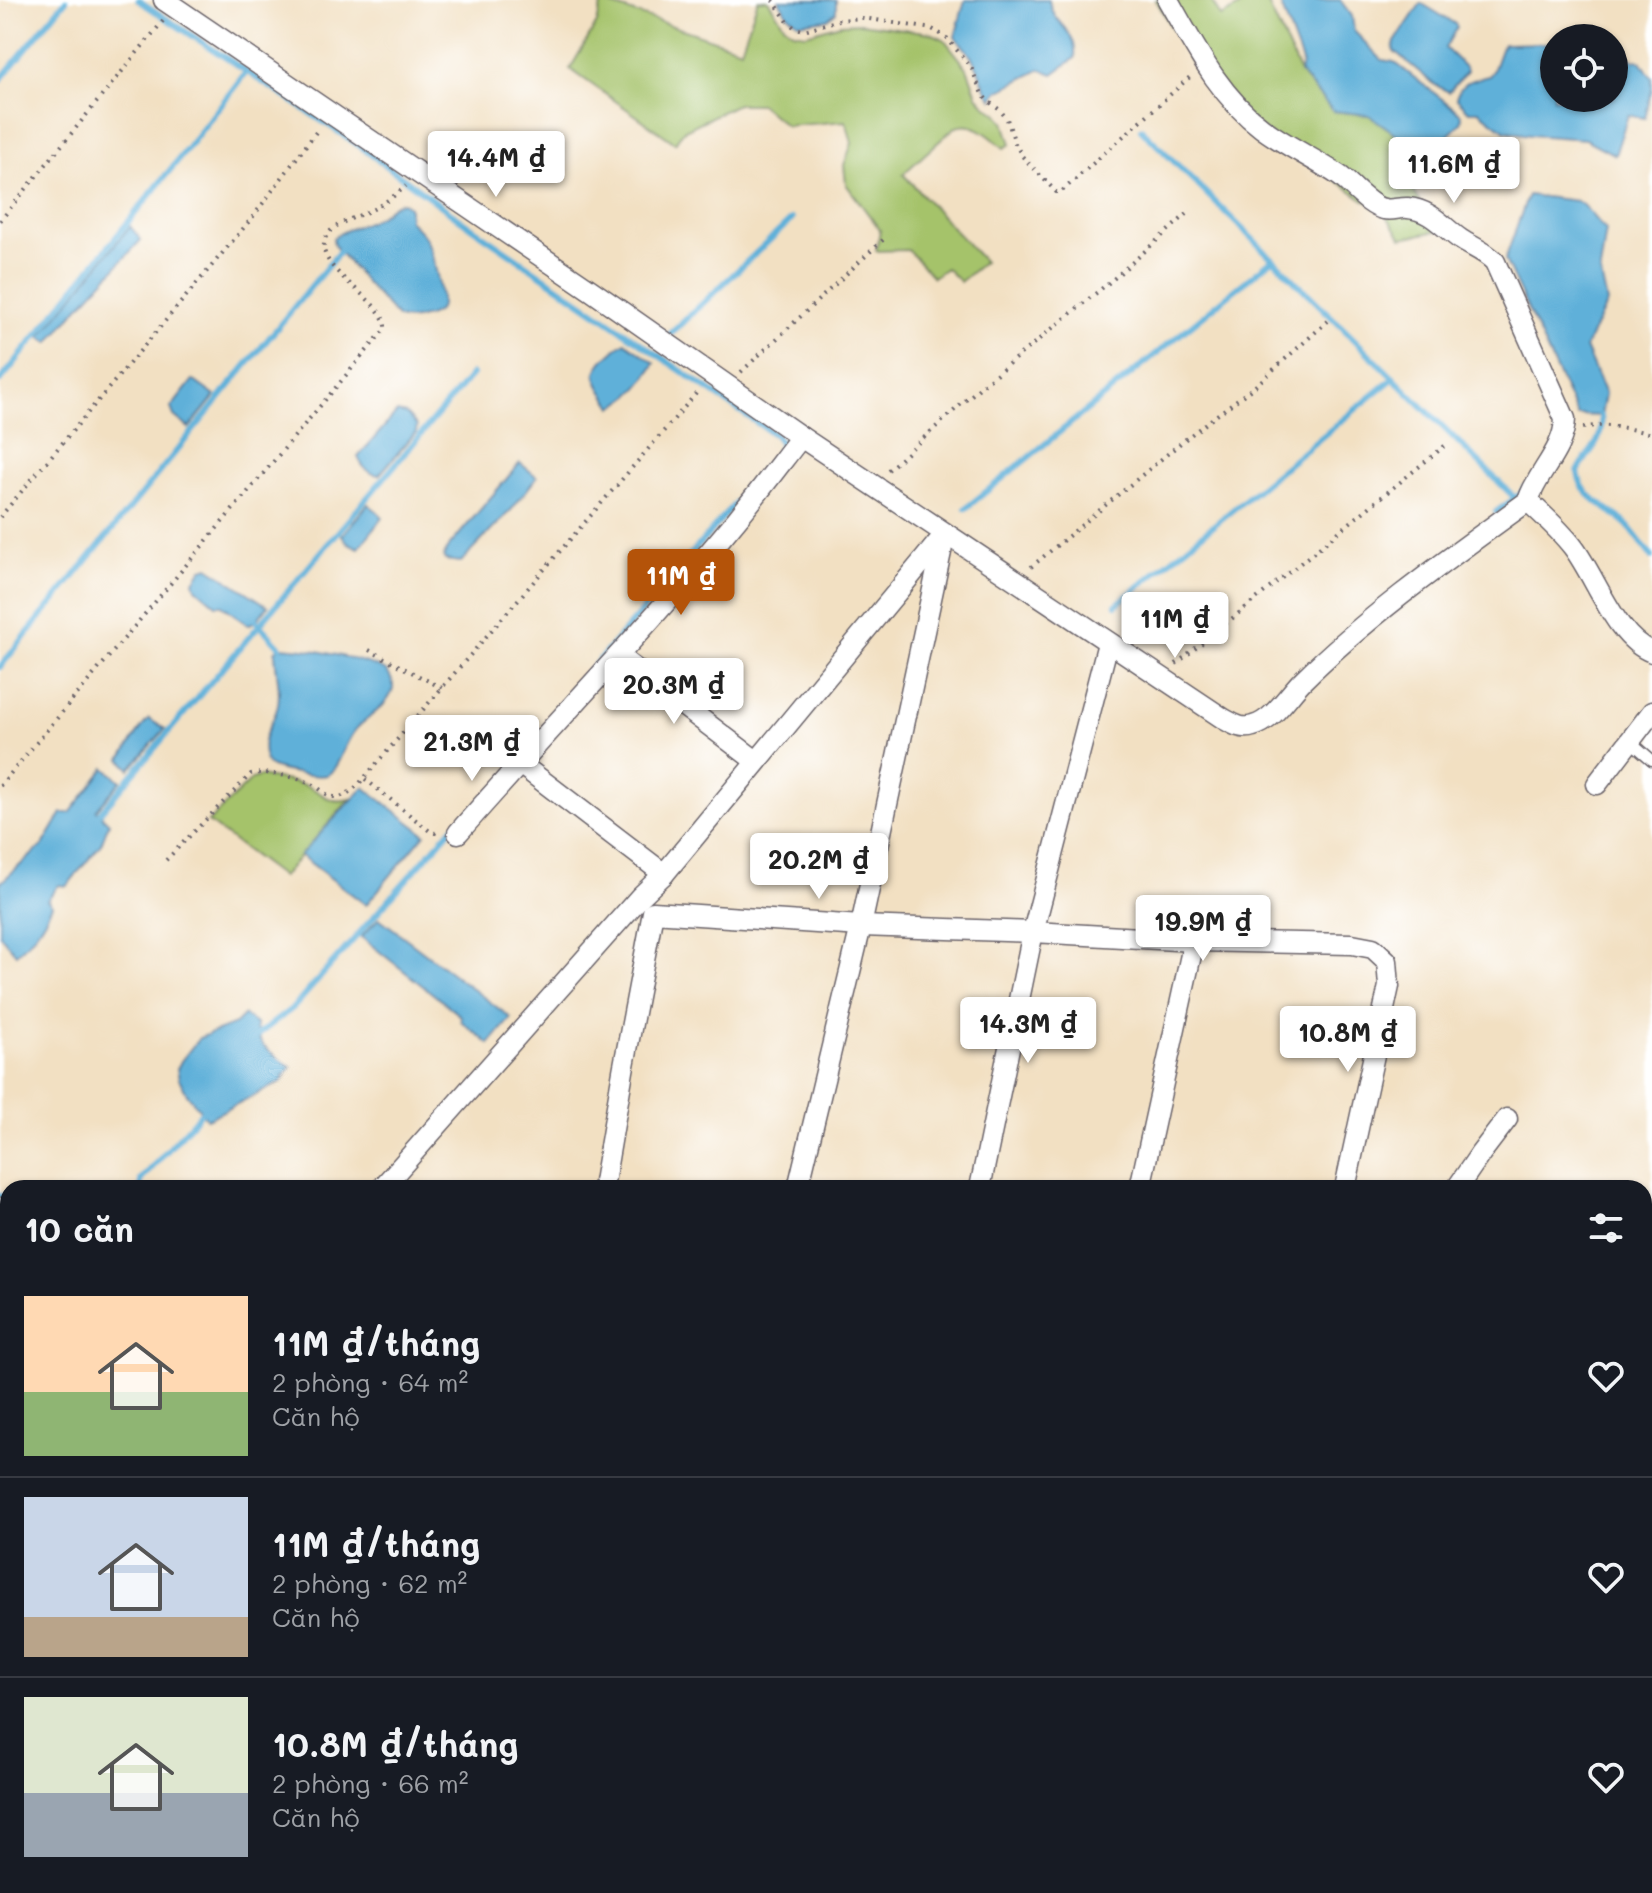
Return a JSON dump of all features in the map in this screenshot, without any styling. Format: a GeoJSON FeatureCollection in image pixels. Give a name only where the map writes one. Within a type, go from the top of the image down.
{"type":"FeatureCollection","features":[{"type":"Feature","properties":{"kind":"street"},"geometry":{"type":"LineString","coordinates":[[169,4],[801,437],[1108,643],[1231,723],[1239,727],[1253,726],[1267,719],[1341,645],[1438,566],[1528,501],[1565,433],[1565,419],[1495,262],[1487,253],[1462,241],[1435,217],[1409,208],[1384,209],[1374,204],[1343,178],[1261,128],[1222,88],[1168,0]]}},
{"type":"Feature","properties":{"kind":"street"},"geometry":{"type":"LineString","coordinates":[[448,832],[519,763],[618,656],[737,519],[801,437]]}},
{"type":"Feature","properties":{"kind":"street"},"geometry":{"type":"LineString","coordinates":[[1528,501],[1572,546],[1623,630],[1644,649],[1652,652]]}},
{"type":"Feature","properties":{"kind":"street"},"geometry":{"type":"LineString","coordinates":[[389,1180],[647,904],[664,874],[945,534]]}},
{"type":"Feature","properties":{"kind":"street"},"geometry":{"type":"LineString","coordinates":[[800,1180],[861,926],[945,534]]}},
{"type":"Feature","properties":{"kind":"street"},"geometry":{"type":"LineString","coordinates":[[982,1180],[1033,932],[1108,643]]}},
{"type":"Feature","properties":{"kind":"street"},"geometry":{"type":"LineString","coordinates":[[618,656],[756,761]]}},
{"type":"Feature","properties":{"kind":"street"},"geometry":{"type":"LineString","coordinates":[[1597,784],[1652,712]]}},
{"type":"Feature","properties":{"kind":"street"},"geometry":{"type":"LineString","coordinates":[[519,763],[664,874]]}},
{"type":"Feature","properties":{"kind":"street"},"geometry":{"type":"LineString","coordinates":[[647,904],[861,926],[1194,941],[1352,944],[1373,948],[1387,961],[1389,986],[1347,1180]]}},
{"type":"Feature","properties":{"kind":"street"},"geometry":{"type":"LineString","coordinates":[[604,1180],[647,904]]}},
{"type":"Feature","properties":{"kind":"street"},"geometry":{"type":"LineString","coordinates":[[1142,1180],[1194,941]]}},
{"type":"Feature","properties":{"kind":"street"},"geometry":{"type":"LineString","coordinates":[[1463,1180],[1507,1119]]}},
{"type":"Feature","properties":{"kind":"lane"},"geometry":{"type":"LineString","coordinates":[[1630,741],[1652,760]]}},
{"type":"Feature","properties":{"kind":"path"},"geometry":{"type":"LineString","coordinates":[[773,0],[788,22],[804,30],[839,20],[863,18],[932,29],[946,37],[971,67],[982,94],[1007,119],[1022,156],[1056,192],[1061,192],[1205,63]]}},
{"type":"Feature","properties":{"kind":"path"},"geometry":{"type":"LineString","coordinates":[[0,221],[169,4]]}},
{"type":"Feature","properties":{"kind":"path"},"geometry":{"type":"LineString","coordinates":[[0,517],[252,218],[330,113]]}},
{"type":"Feature","properties":{"kind":"path"},"geometry":{"type":"LineString","coordinates":[[0,786],[380,338],[386,322],[383,316],[340,276],[327,256],[325,240],[333,228],[378,207],[419,173]]}},
{"type":"Feature","properties":{"kind":"path"},"geometry":{"type":"LineString","coordinates":[[872,484],[986,382],[1111,281],[1187,214]]}},
{"type":"Feature","properties":{"kind":"path"},"geometry":{"type":"LineString","coordinates":[[166,860],[251,774],[261,772],[301,780],[338,797],[349,793],[688,404],[885,238]]}},
{"type":"Feature","properties":{"kind":"path"},"geometry":{"type":"LineString","coordinates":[[1014,580],[1255,386],[1328,321]]}},
{"type":"Feature","properties":{"kind":"path"},"geometry":{"type":"LineString","coordinates":[[1565,433],[1594,425],[1652,434]]}},
{"type":"Feature","properties":{"kind":"path"},"geometry":{"type":"LineString","coordinates":[[1163,679],[1181,659],[1447,444]]}},
{"type":"Feature","properties":{"kind":"path"},"geometry":{"type":"LineString","coordinates":[[369,650],[442,688]]}},
{"type":"Feature","properties":{"kind":"path"},"geometry":{"type":"LineString","coordinates":[[364,778],[431,832],[448,832]]}},
{"type":"Feature","properties":{"kind":"green space"},"geometry":{"type":"Polygon","coordinates":[[[758,0],[768,0],[785,26],[794,32],[806,34],[840,24],[861,23],[931,33],[944,39],[967,68],[977,95],[1004,122],[1011,144],[1004,148],[981,130],[961,126],[954,128],[903,174],[984,262],[960,282],[946,268],[933,277],[908,250],[876,251],[880,230],[846,184],[844,165],[852,143],[846,121],[786,126],[760,104],[737,104],[683,131],[675,143],[570,69],[597,23],[602,2],[741,49],[758,0]]]}},
{"type":"Feature","properties":{"kind":"green space"},"geometry":{"type":"Polygon","coordinates":[[[1156,0],[1211,0],[1221,17],[1251,0],[1266,0],[1300,73],[1333,111],[1369,115],[1427,156],[1409,184],[1438,231],[1402,238],[1386,215],[1226,104],[1198,75],[1156,0]]]}},
{"type":"Feature","properties":{"kind":"green space"},"geometry":{"type":"Polygon","coordinates":[[[260,776],[304,785],[331,799],[350,799],[282,877],[208,822],[252,779],[260,776]]]}},
{"type":"Feature","properties":{"kind":"water"},"geometry":{"type":"Polygon","coordinates":[[[779,0],[836,0],[836,12],[828,19],[799,23],[787,14],[779,0]]]}},
{"type":"Feature","properties":{"kind":"water"},"geometry":{"type":"Polygon","coordinates":[[[965,0],[1049,0],[1055,16],[1073,40],[1075,58],[1053,74],[1041,69],[998,91],[993,99],[973,60],[955,37],[965,0]]]}},
{"type":"Feature","properties":{"kind":"water"},"geometry":{"type":"Polygon","coordinates":[[[1279,0],[1340,0],[1352,16],[1354,31],[1382,60],[1394,62],[1460,113],[1461,123],[1427,156],[1369,115],[1333,111],[1300,73],[1302,62],[1279,0]]]}},
{"type":"Feature","properties":{"kind":"water"},"geometry":{"type":"Polygon","coordinates":[[[1421,3],[1457,27],[1445,48],[1467,71],[1449,92],[1435,85],[1393,50],[1421,3]]]}},
{"type":"Feature","properties":{"kind":"water"},"geometry":{"type":"Polygon","coordinates":[[[1540,43],[1540,112],[1628,112],[1628,59],[1641,61],[1652,78],[1645,118],[1628,115],[1615,155],[1585,139],[1505,131],[1479,111],[1469,111],[1456,98],[1465,84],[1489,76],[1503,44],[1540,43]]]}},
{"type":"Feature","properties":{"kind":"water"},"geometry":{"type":"Polygon","coordinates":[[[1528,195],[1577,201],[1606,230],[1600,270],[1607,303],[1585,348],[1605,394],[1601,416],[1577,415],[1505,260],[1528,195]]]}},
{"type":"Feature","properties":{"kind":"water"},"geometry":{"type":"Polygon","coordinates":[[[403,202],[409,207],[409,220],[428,244],[441,295],[437,311],[411,320],[398,318],[334,245],[333,238],[403,202]]]}},
{"type":"Feature","properties":{"kind":"water"},"geometry":{"type":"Polygon","coordinates":[[[130,226],[141,240],[49,343],[40,337],[130,226]]]}},
{"type":"Feature","properties":{"kind":"water"},"geometry":{"type":"Polygon","coordinates":[[[625,342],[655,363],[637,388],[613,407],[599,385],[596,373],[606,357],[625,342]]]}},
{"type":"Feature","properties":{"kind":"water"},"geometry":{"type":"Polygon","coordinates":[[[193,380],[215,396],[189,428],[174,416],[171,408],[193,380]]]}},
{"type":"Feature","properties":{"kind":"water"},"geometry":{"type":"Polygon","coordinates":[[[397,412],[406,414],[417,426],[416,432],[379,475],[372,473],[358,457],[397,412]]]}},
{"type":"Feature","properties":{"kind":"water"},"geometry":{"type":"Polygon","coordinates":[[[520,463],[537,477],[512,509],[461,562],[445,560],[446,550],[520,463]]]}},
{"type":"Feature","properties":{"kind":"water"},"geometry":{"type":"Polygon","coordinates":[[[368,504],[382,518],[359,548],[348,543],[342,535],[368,504]]]}},
{"type":"Feature","properties":{"kind":"water"},"geometry":{"type":"Polygon","coordinates":[[[208,567],[268,606],[256,621],[248,625],[196,588],[194,581],[202,569],[208,567]]]}},
{"type":"Feature","properties":{"kind":"water"},"geometry":{"type":"Polygon","coordinates":[[[280,647],[317,651],[362,662],[387,672],[392,680],[393,689],[387,701],[356,729],[335,767],[327,775],[283,770],[267,764],[265,760],[264,740],[278,705],[275,651],[280,647]]]}},
{"type":"Feature","properties":{"kind":"water"},"geometry":{"type":"Polygon","coordinates":[[[149,719],[165,729],[130,769],[121,759],[149,719]]]}},
{"type":"Feature","properties":{"kind":"water"},"geometry":{"type":"Polygon","coordinates":[[[105,768],[121,781],[96,810],[109,823],[101,844],[67,886],[59,885],[47,900],[52,905],[45,919],[16,954],[0,935],[0,883],[43,845],[62,813],[70,813],[105,768]]]}},
{"type":"Feature","properties":{"kind":"water"},"geometry":{"type":"Polygon","coordinates":[[[364,787],[425,834],[366,905],[300,855],[364,787]]]}},
{"type":"Feature","properties":{"kind":"water"},"geometry":{"type":"Polygon","coordinates":[[[379,918],[511,1018],[489,1044],[461,1021],[461,1016],[361,937],[379,918]]]}},
{"type":"Feature","properties":{"kind":"water"},"geometry":{"type":"Polygon","coordinates":[[[244,1015],[256,1024],[262,1044],[291,1067],[281,1082],[207,1119],[187,1094],[177,1069],[199,1038],[235,1024],[244,1015]]]}},
{"type":"Feature","properties":{"kind":"waterway"},"geometry":{"type":"LineString","coordinates":[[0,80],[66,0]]}},
{"type":"Feature","properties":{"kind":"waterway"},"geometry":{"type":"LineString","coordinates":[[138,0],[354,142],[462,221],[775,435],[781,443],[778,453]]}},
{"type":"Feature","properties":{"kind":"waterway"},"geometry":{"type":"LineString","coordinates":[[0,381],[246,72]]}},
{"type":"Feature","properties":{"kind":"waterway"},"geometry":{"type":"LineString","coordinates":[[1141,129],[1515,498]]}},
{"type":"Feature","properties":{"kind":"waterway"},"geometry":{"type":"LineString","coordinates":[[666,338],[792,219]]}},
{"type":"Feature","properties":{"kind":"waterway"},"geometry":{"type":"LineString","coordinates":[[0,667],[340,251]]}},
{"type":"Feature","properties":{"kind":"waterway"},"geometry":{"type":"LineString","coordinates":[[966,508],[1273,259]]}},
{"type":"Feature","properties":{"kind":"waterway"},"geometry":{"type":"LineString","coordinates":[[99,814],[472,374]]}},
{"type":"Feature","properties":{"kind":"waterway"},"geometry":{"type":"LineString","coordinates":[[1116,605],[1394,378]]}},
{"type":"Feature","properties":{"kind":"waterway"},"geometry":{"type":"LineString","coordinates":[[1601,416],[1598,440],[1578,472],[1580,481],[1589,495],[1624,522],[1652,557]]}},
{"type":"Feature","properties":{"kind":"waterway"},"geometry":{"type":"LineString","coordinates":[[574,689],[758,477]]}},
{"type":"Feature","properties":{"kind":"waterway"},"geometry":{"type":"LineString","coordinates":[[1496,512],[1521,494],[1524,488]]}},
{"type":"Feature","properties":{"kind":"waterway"},"geometry":{"type":"LineString","coordinates":[[256,621],[280,647]]}},
{"type":"Feature","properties":{"kind":"waterway"},"geometry":{"type":"LineString","coordinates":[[256,1036],[294,1007],[453,827]]}},
{"type":"Feature","properties":{"kind":"waterway"},"geometry":{"type":"LineString","coordinates":[[141,1180],[201,1113]]}}]}
